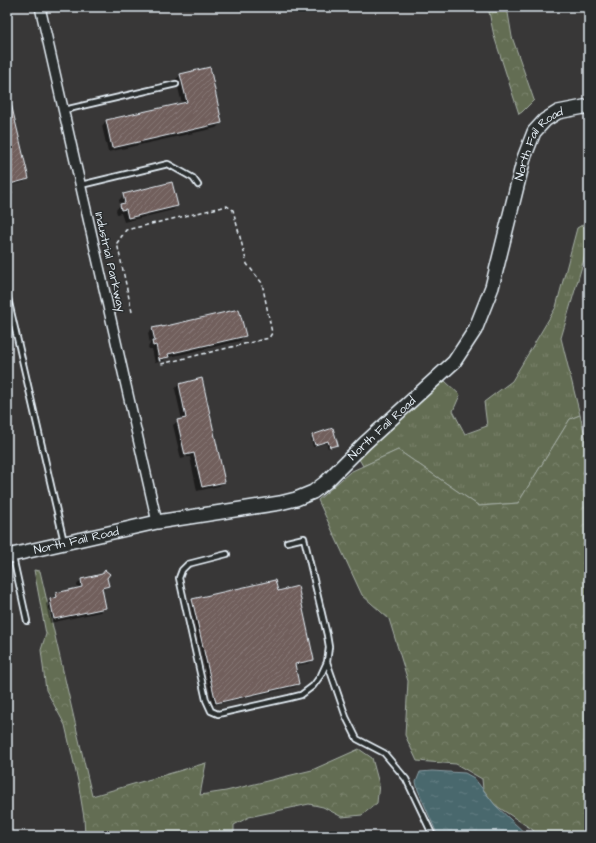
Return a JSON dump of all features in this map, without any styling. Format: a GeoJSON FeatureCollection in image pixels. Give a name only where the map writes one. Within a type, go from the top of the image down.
{"type":"FeatureCollection","features":[{"type":"Feature","properties":{"kind":"street","name":"Industrial Parkway"},"geometry":{"type":"LineString","coordinates":[[40,7],[157,522]]}},
{"type":"Feature","properties":{"kind":"street","name":"North Fail Road"},"geometry":{"type":"LineString","coordinates":[[10,556],[157,522],[280,503],[296,499],[313,492],[326,482],[365,443],[454,362],[476,330],[492,287],[524,158],[534,132],[545,120],[558,112],[589,106]]}},
{"type":"Feature","properties":{"kind":"lane"},"geometry":{"type":"LineString","coordinates":[[64,110],[176,84]]}},
{"type":"Feature","properties":{"kind":"lane"},"geometry":{"type":"LineString","coordinates":[[81,185],[168,164],[192,178],[198,185]]}},
{"type":"Feature","properties":{"kind":"lane"},"geometry":{"type":"LineString","coordinates":[[7,294],[64,543]]}},
{"type":"Feature","properties":{"kind":"lane"},"geometry":{"type":"LineString","coordinates":[[227,554],[188,564],[182,570],[179,578],[206,700],[211,711],[218,714],[301,695],[318,681],[327,662],[327,635],[304,538],[287,542]]}},
{"type":"Feature","properties":{"kind":"lane"},"geometry":{"type":"LineString","coordinates":[[10,556],[27,621]]}},
{"type":"Feature","properties":{"kind":"lane"},"geometry":{"type":"LineString","coordinates":[[327,662],[346,716],[357,739],[384,753],[406,779],[433,836]]}},
{"type":"Feature","properties":{"kind":"path"},"geometry":{"type":"LineString","coordinates":[[132,312],[117,242],[126,230],[227,206],[233,210],[247,264],[262,283],[272,333],[269,338],[161,364],[159,359]]}},
{"type":"Feature","properties":{"kind":"green space"},"geometry":{"type":"Polygon","coordinates":[[[488,7],[507,7],[512,37],[534,100],[519,114],[494,36],[488,7]]]}},
{"type":"Feature","properties":{"kind":"green space"},"geometry":{"type":"Polygon","coordinates":[[[589,221],[589,242],[561,338],[580,415],[570,419],[518,503],[479,506],[398,450],[363,466],[359,459],[435,386],[445,381],[460,395],[453,411],[465,434],[487,426],[484,402],[512,381],[556,307],[577,228],[589,221]]]}},
{"type":"Feature","properties":{"kind":"green space"},"geometry":{"type":"Polygon","coordinates":[[[580,415],[589,452],[589,836],[535,836],[533,830],[495,805],[483,789],[482,779],[456,764],[417,761],[405,735],[408,681],[389,619],[362,595],[318,500],[350,472],[398,450],[479,506],[518,503],[570,419],[580,415]]]}},
{"type":"Feature","properties":{"kind":"green space"},"geometry":{"type":"Polygon","coordinates":[[[34,570],[40,571],[92,796],[206,763],[200,795],[226,791],[312,770],[359,749],[372,758],[379,784],[377,803],[362,815],[342,817],[323,807],[309,804],[249,817],[234,825],[234,836],[85,836],[84,818],[78,781],[65,725],[46,690],[41,650],[46,634],[34,570]]]}},
{"type":"Feature","properties":{"kind":"water"},"geometry":{"type":"Polygon","coordinates":[[[432,771],[465,773],[474,778],[495,805],[528,836],[438,836],[416,782],[420,772],[432,771]]]}},
{"type":"Feature","properties":{"kind":"building"},"geometry":{"type":"Polygon","coordinates":[[[210,67],[222,123],[112,148],[106,120],[187,102],[180,74],[210,67]]]}},
{"type":"Feature","properties":{"kind":"building"},"geometry":{"type":"Polygon","coordinates":[[[9,95],[29,179],[10,184],[12,194],[7,195],[7,96],[9,95]]]}},
{"type":"Feature","properties":{"kind":"building"},"geometry":{"type":"Polygon","coordinates":[[[172,182],[178,206],[128,218],[126,209],[121,210],[120,204],[125,203],[123,194],[172,182]]]}},
{"type":"Feature","properties":{"kind":"building"},"geometry":{"type":"Polygon","coordinates":[[[239,309],[246,336],[168,354],[169,357],[159,359],[156,345],[153,346],[152,341],[155,341],[152,328],[239,309]]]}},
{"type":"Feature","properties":{"kind":"building"},"geometry":{"type":"Polygon","coordinates":[[[202,378],[225,482],[202,487],[194,453],[185,455],[177,420],[186,418],[179,384],[202,378]]]}},
{"type":"Feature","properties":{"kind":"building"},"geometry":{"type":"Polygon","coordinates":[[[333,428],[338,445],[330,447],[328,441],[315,445],[312,435],[333,428]]]}},
{"type":"Feature","properties":{"kind":"building"},"geometry":{"type":"Polygon","coordinates":[[[105,570],[110,574],[107,578],[109,586],[102,588],[106,608],[54,619],[50,599],[57,597],[56,593],[82,587],[81,579],[102,574],[105,570]]]}},
{"type":"Feature","properties":{"kind":"building"},"geometry":{"type":"Polygon","coordinates":[[[275,580],[278,591],[298,586],[314,660],[295,664],[299,684],[216,703],[192,599],[275,580]]]}}]}
